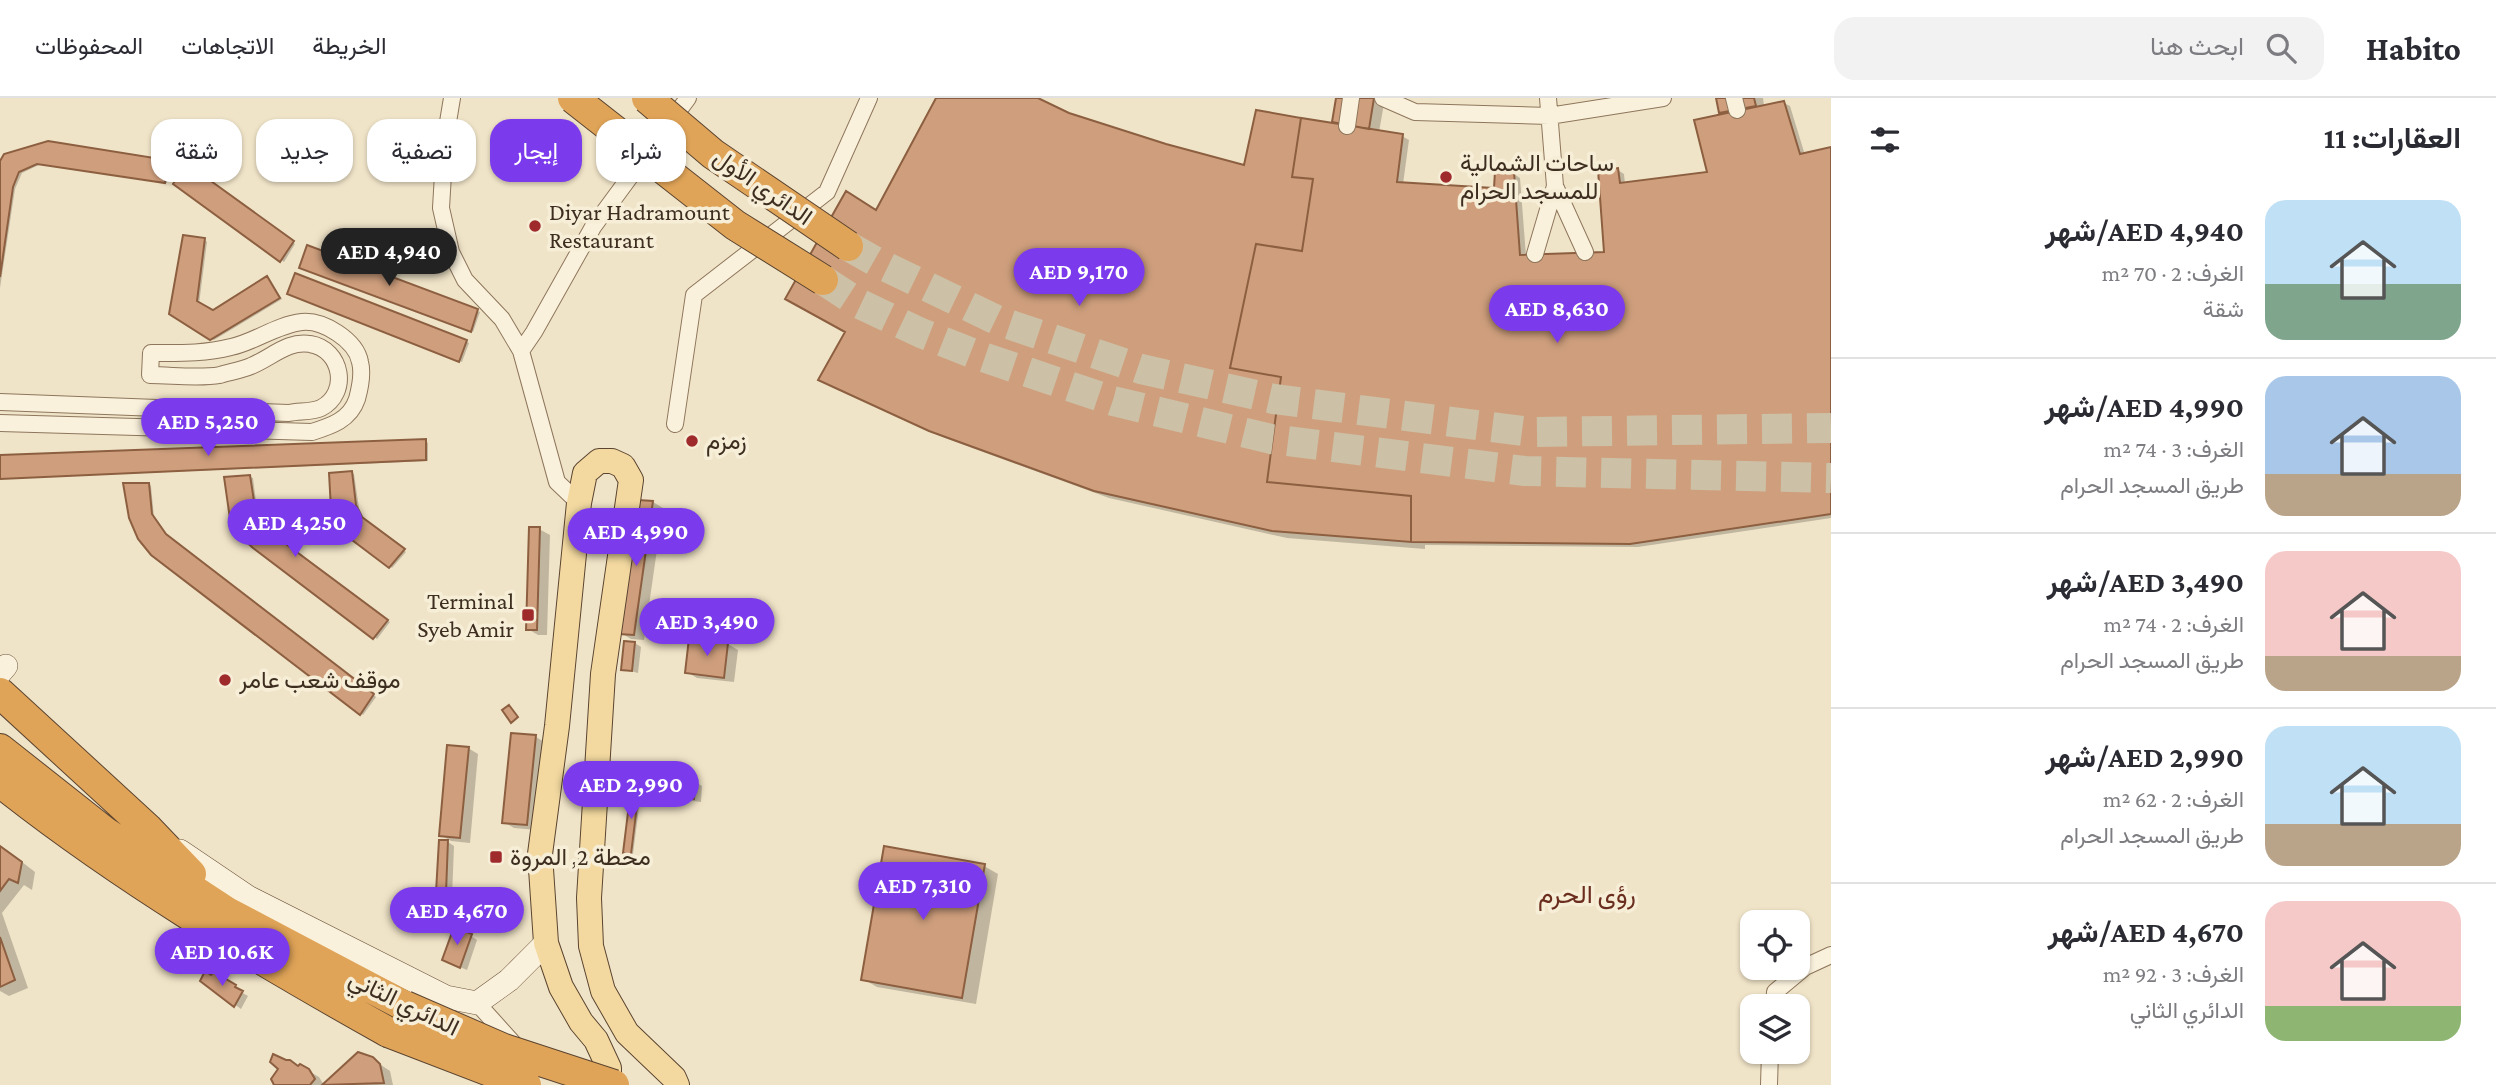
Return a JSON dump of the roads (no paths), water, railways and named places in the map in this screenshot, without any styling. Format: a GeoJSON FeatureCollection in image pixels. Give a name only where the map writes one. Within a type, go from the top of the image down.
{"type":"FeatureCollection","features":[{"type":"Feature","properties":{"kind":"highway","name":"الدائري الأول"},"geometry":{"type":"LineString","coordinates":[[572,98],[735,225],[823,280]]}},
{"type":"Feature","properties":{"kind":"highway","name":"الدائري الأول"},"geometry":{"type":"LineString","coordinates":[[647,98],[713,154],[848,246]]}},
{"type":"Feature","properties":{"kind":"highway"},"geometry":{"type":"LineString","coordinates":[[2,677],[87,774],[148,829],[228,912]]}},
{"type":"Feature","properties":{"kind":"highway","name":"الدائري الثاني"},"geometry":{"type":"LineString","coordinates":[[4,763],[228,912],[405,1006],[504,1049],[612,1085]]}},
{"type":"Feature","properties":{"kind":"highway","name":"الدائري الثاني"},"geometry":{"type":"LineString","coordinates":[[4,763],[54,824],[234,945],[388,1032],[526,1085]]}},
{"type":"Feature","properties":{"kind":"highway"},"geometry":{"type":"LineString","coordinates":[[0,809],[100,877],[234,945]]}},
{"type":"Feature","properties":{"kind":"main road"},"geometry":{"type":"LineString","coordinates":[[612,1085],[609,1068],[597,1040],[581,1022],[561,988],[546,943],[540,854],[557,726],[579,503],[585,473],[599,461],[612,461],[623,466],[631,480],[603,674],[589,898],[590,946],[603,991],[627,1033],[675,1081],[700,1085]]}},
{"type":"Feature","properties":{"kind":"street"},"geometry":{"type":"LineString","coordinates":[[452,98],[445,139],[440,208],[451,252],[465,280],[502,319],[521,351],[557,482],[579,503]]}},
{"type":"Feature","properties":{"kind":"street"},"geometry":{"type":"LineString","coordinates":[[521,351],[593,227],[688,98]]}},
{"type":"Feature","properties":{"kind":"street"},"geometry":{"type":"LineString","coordinates":[[675,424],[694,295],[827,192],[869,98]]}},
{"type":"Feature","properties":{"kind":"street"},"geometry":{"type":"LineString","coordinates":[[1347,126],[1352,98]]}},
{"type":"Feature","properties":{"kind":"street"},"geometry":{"type":"LineString","coordinates":[[1383,98],[1415,112],[1549,116],[1663,98]]}},
{"type":"Feature","properties":{"kind":"street"},"geometry":{"type":"LineString","coordinates":[[1548,98],[1555,186],[1585,252]]}},
{"type":"Feature","properties":{"kind":"street"},"geometry":{"type":"LineString","coordinates":[[1535,254],[1555,186]]}},
{"type":"Feature","properties":{"kind":"street"},"geometry":{"type":"LineString","coordinates":[[0,402],[289,413],[320,409],[333,398],[339,380],[338,363],[325,348],[292,344],[249,367],[216,376],[150,375],[151,354],[199,353],[234,347],[279,328],[304,322],[324,327],[348,340],[360,360],[361,385],[355,405],[341,422],[312,432],[0,423]]}},
{"type":"Feature","properties":{"kind":"street"},"geometry":{"type":"LineString","coordinates":[[148,829],[248,897],[446,996],[477,1003],[514,1044],[519,1064],[512,1085]]}},
{"type":"Feature","properties":{"kind":"street"},"geometry":{"type":"LineString","coordinates":[[477,1003],[509,980],[546,943]]}},
{"type":"Feature","properties":{"kind":"street"},"geometry":{"type":"LineString","coordinates":[[1775,994],[1805,967],[1831,956]]}},
{"type":"Feature","properties":{"kind":"street"},"geometry":{"type":"LineString","coordinates":[[1769,1085],[1770,1064]]}},
{"type":"Feature","properties":{"kind":"tunnel"},"geometry":{"type":"LineString","coordinates":[[848,246],[999,321],[1141,369],[1274,399],[1530,432],[1831,428]]}},
{"type":"Feature","properties":{"kind":"tunnel"},"geometry":{"type":"LineString","coordinates":[[823,280],[860,304],[921,333],[977,355],[1113,401],[1271,439],[1525,471],[1831,478]]}},
{"type":"Feature","properties":{"kind":"place","name":"ساحات الشمالية للمسجد الحرام"},"geometry":{"type":"Point","coordinates":[1446,177]}},
{"type":"Feature","properties":{"kind":"place","name":"Diyar Hadramount Restaurant"},"geometry":{"type":"Point","coordinates":[535,226]}},
{"type":"Feature","properties":{"kind":"place","name":"زمزم"},"geometry":{"type":"Point","coordinates":[692,441]}},
{"type":"Feature","properties":{"kind":"place","name":"Terminal Syeb Amir"},"geometry":{"type":"Point","coordinates":[528,615]}},
{"type":"Feature","properties":{"kind":"place","name":"موقف شعب عامر"},"geometry":{"type":"Point","coordinates":[225,680]}},
{"type":"Feature","properties":{"kind":"place","name":"محطة 2, المروة"},"geometry":{"type":"Point","coordinates":[496,857]}},
{"type":"Feature","properties":{"kind":"district","name":"رؤى الحرم"},"geometry":{"type":"Point","coordinates":[1587,894]}}]}
